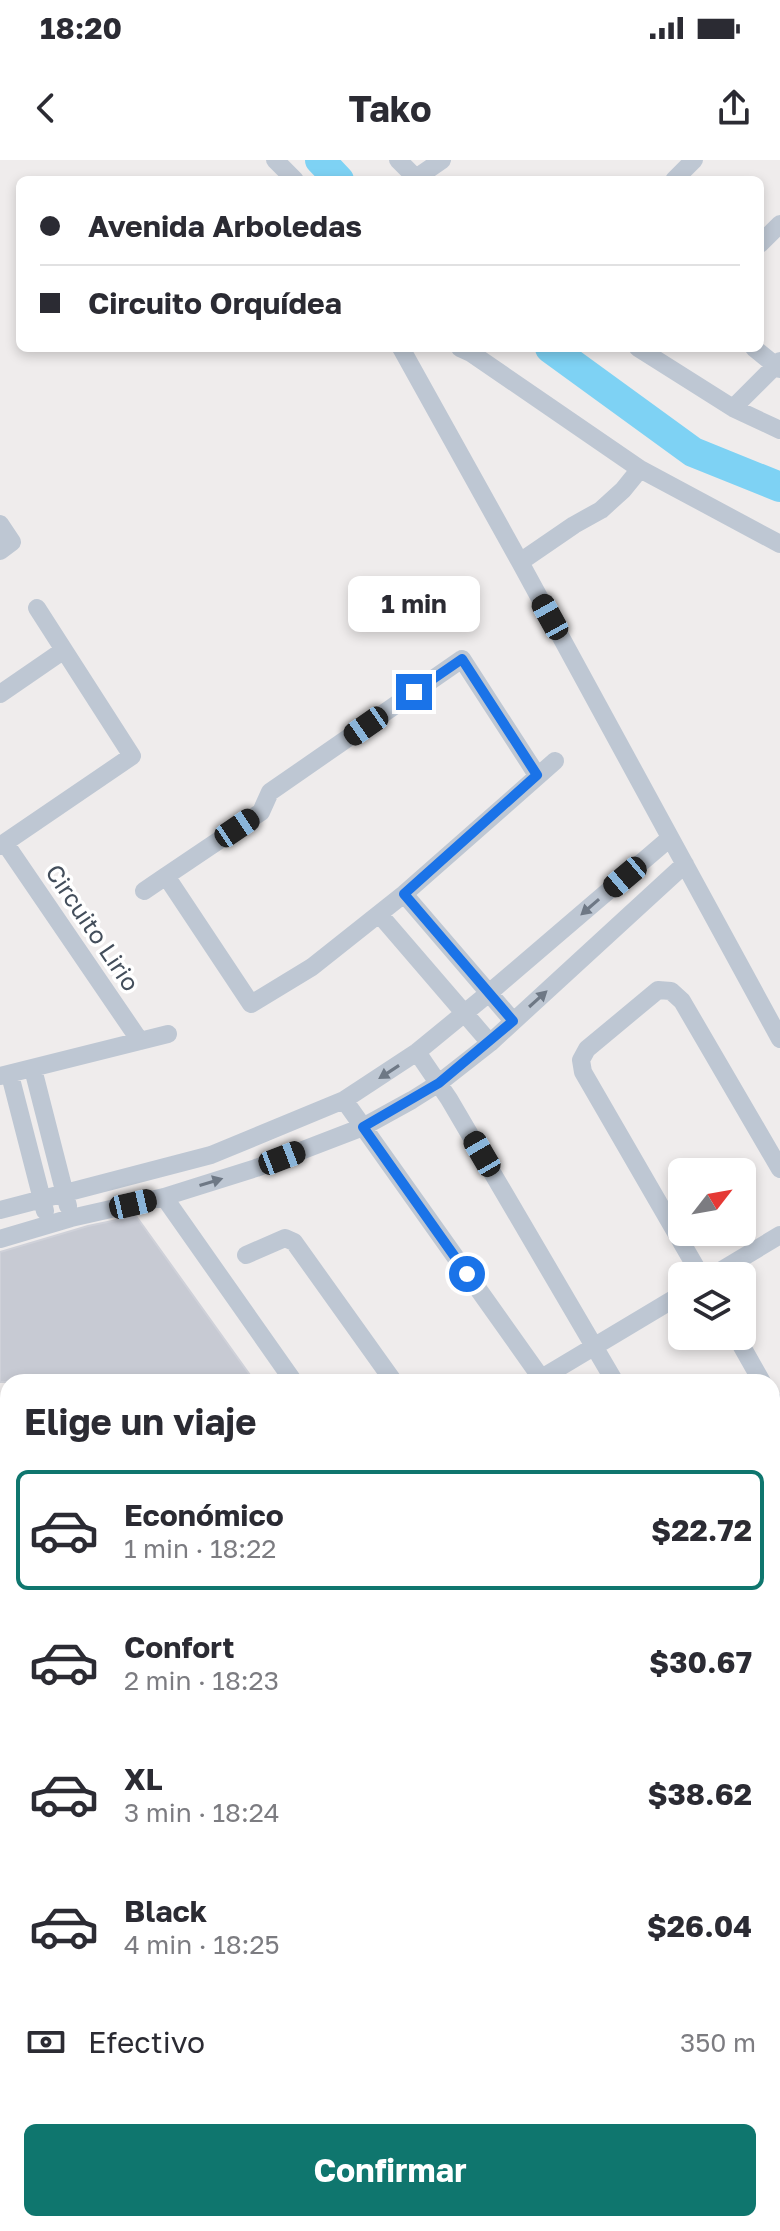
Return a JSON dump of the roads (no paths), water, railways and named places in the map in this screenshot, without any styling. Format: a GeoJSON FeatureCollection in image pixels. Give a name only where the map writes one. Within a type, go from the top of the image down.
{"type":"FeatureCollection","features":[{"type":"Feature","properties":{"kind":"street"},"geometry":{"type":"LineString","coordinates":[[275,160],[291,176]]}},
{"type":"Feature","properties":{"kind":"street"},"geometry":{"type":"LineString","coordinates":[[398,160],[414,176]]}},
{"type":"Feature","properties":{"kind":"street"},"geometry":{"type":"LineString","coordinates":[[421,176],[442,160]]}},
{"type":"Feature","properties":{"kind":"street"},"geometry":{"type":"LineString","coordinates":[[678,176],[694,160]]}},
{"type":"Feature","properties":{"kind":"street"},"geometry":{"type":"LineString","coordinates":[[764,240],[780,224]]}},
{"type":"Feature","properties":{"kind":"street"},"geometry":{"type":"LineString","coordinates":[[403,352],[780,1039]]}},
{"type":"Feature","properties":{"kind":"street"},"geometry":{"type":"LineString","coordinates":[[469,352],[640,469],[780,544]]}},
{"type":"Feature","properties":{"kind":"street"},"geometry":{"type":"LineString","coordinates":[[652,352],[733,408],[780,430]]}},
{"type":"Feature","properties":{"kind":"street"},"geometry":{"type":"LineString","coordinates":[[733,408],[779,365],[760,352]]}},
{"type":"Feature","properties":{"kind":"street"},"geometry":{"type":"LineString","coordinates":[[520,562],[601,510],[640,469]]}},
{"type":"Feature","properties":{"kind":"street"},"geometry":{"type":"LineString","coordinates":[[0,524],[13,542]]}},
{"type":"Feature","properties":{"kind":"street"},"geometry":{"type":"LineString","coordinates":[[0,694],[64,650],[37,608]]}},
{"type":"Feature","properties":{"kind":"street","name":"Circuito Lirio"},"geometry":{"type":"LineString","coordinates":[[64,650],[132,756],[2,844],[140,1041]]}},
{"type":"Feature","properties":{"kind":"street"},"geometry":{"type":"LineString","coordinates":[[144,891],[261,812],[270,792],[462,659],[537,775]]}},
{"type":"Feature","properties":{"kind":"street"},"geometry":{"type":"LineString","coordinates":[[166,876],[251,1004],[312,967],[379,914],[555,761]]}},
{"type":"Feature","properties":{"kind":"street"},"geometry":{"type":"LineString","coordinates":[[0,1210],[211,1155],[344,1100],[394,1069],[465,1014],[670,838]]}},
{"type":"Feature","properties":{"kind":"street"},"geometry":{"type":"LineString","coordinates":[[0,1239],[71,1218],[164,1197],[256,1168],[363,1127],[439,1083],[490,1043],[685,864]]}},
{"type":"Feature","properties":{"kind":"street"},"geometry":{"type":"LineString","coordinates":[[404,894],[513,1021]]}},
{"type":"Feature","properties":{"kind":"street"},"geometry":{"type":"LineString","coordinates":[[379,914],[490,1043]]}},
{"type":"Feature","properties":{"kind":"street"},"geometry":{"type":"LineString","coordinates":[[405,946],[430,925]]}},
{"type":"Feature","properties":{"kind":"street"},"geometry":{"type":"LineString","coordinates":[[693,1262],[583,1072],[581,1060],[587,1049],[658,990],[671,991],[682,1001],[780,1169]]}},
{"type":"Feature","properties":{"kind":"street"},"geometry":{"type":"LineString","coordinates":[[49,1225],[19,1108],[5,1075],[168,1034]]}},
{"type":"Feature","properties":{"kind":"street"},"geometry":{"type":"LineString","coordinates":[[417,1052],[439,1083],[610,1374]]}},
{"type":"Feature","properties":{"kind":"street"},"geometry":{"type":"LineString","coordinates":[[33,1069],[71,1218]]}},
{"type":"Feature","properties":{"kind":"street"},"geometry":{"type":"LineString","coordinates":[[344,1100],[535,1374]]}},
{"type":"Feature","properties":{"kind":"street"},"geometry":{"type":"LineString","coordinates":[[19,1108],[42,1103]]}},
{"type":"Feature","properties":{"kind":"street"},"geometry":{"type":"LineString","coordinates":[[164,1197],[288,1374]]}},
{"type":"Feature","properties":{"kind":"street"},"geometry":{"type":"LineString","coordinates":[[735,1262],[780,1235]]}},
{"type":"Feature","properties":{"kind":"street"},"geometry":{"type":"LineString","coordinates":[[246,1255],[285,1238],[294,1242],[388,1374]]}},
{"type":"Feature","properties":{"kind":"street"},"geometry":{"type":"LineString","coordinates":[[551,1374],[668,1302]]}},
{"type":"Feature","properties":{"kind":"street"},"geometry":{"type":"LineString","coordinates":[[744,1350],[757,1374]]}},
{"type":"Feature","properties":{"kind":"waterway"},"geometry":{"type":"LineString","coordinates":[[320,160],[335,176]]}},
{"type":"Feature","properties":{"kind":"waterway"},"geometry":{"type":"LineString","coordinates":[[556,352],[693,452],[780,487]]}}]}
